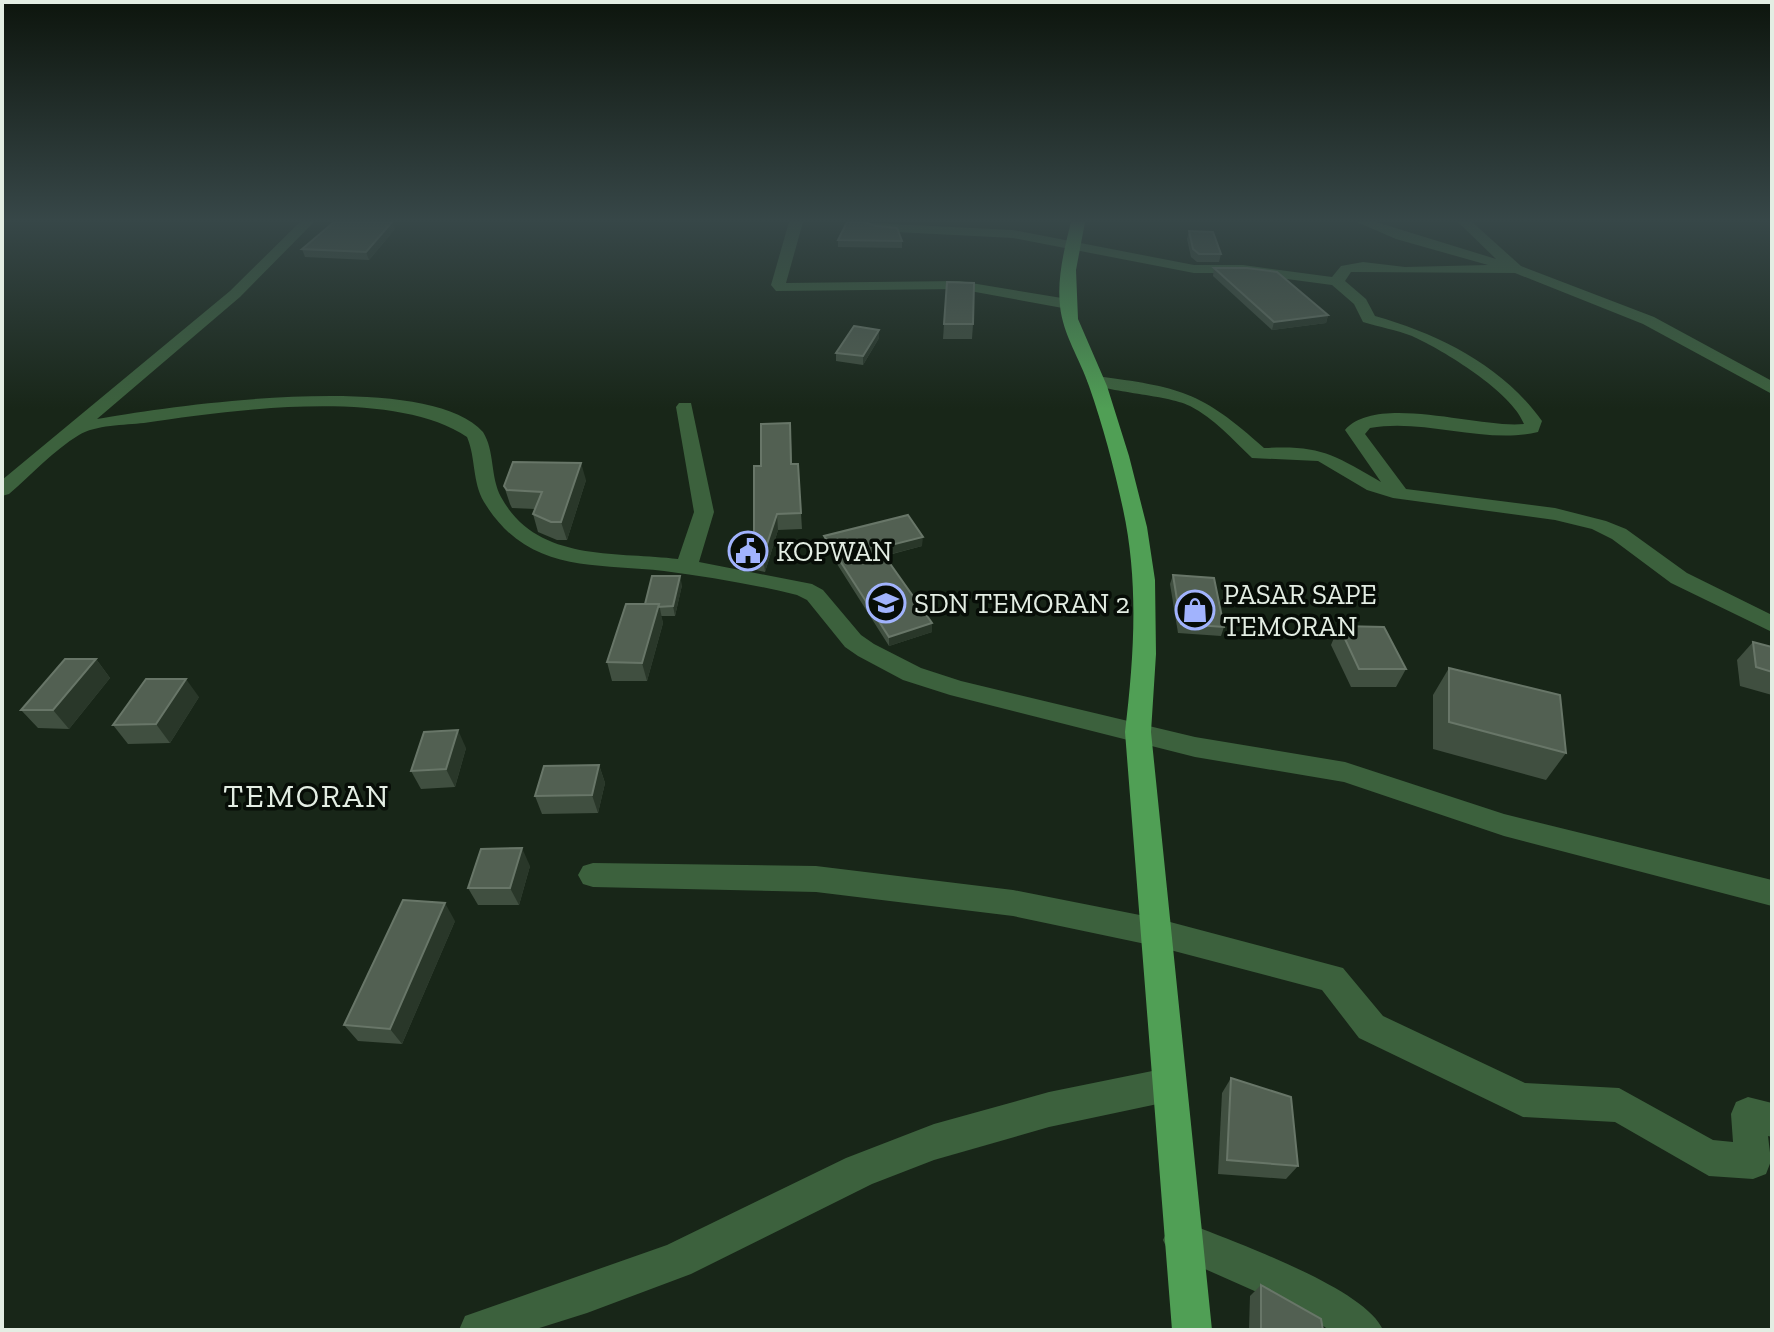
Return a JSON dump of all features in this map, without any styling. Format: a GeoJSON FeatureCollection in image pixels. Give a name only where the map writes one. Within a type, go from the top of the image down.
{"type":"FeatureCollection","features":[{"type":"Feature","properties":{"kind":"main road"},"geometry":{"type":"LineString","coordinates":[[1070,284],[1070,320],[1096,381],[1136,524],[1145,586],[1148,648],[1138,732],[1167,1085],[1192,1330]]}},
{"type":"Feature","properties":{"kind":"street"},"geometry":{"type":"LineString","coordinates":[[2,490],[79,428],[245,284]]}},
{"type":"Feature","properties":{"kind":"street"},"geometry":{"type":"LineString","coordinates":[[778,284],[781,288],[959,285],[1068,304]]}},
{"type":"Feature","properties":{"kind":"street"},"geometry":{"type":"LineString","coordinates":[[1340,284],[1361,302],[1369,319],[1424,336],[1505,387],[1533,421],[1532,428],[1515,430],[1403,421],[1362,423],[1354,430],[1356,435],[1400,494]]}},
{"type":"Feature","properties":{"kind":"street"},"geometry":{"type":"LineString","coordinates":[[1557,284],[1655,321],[1772,389]]}},
{"type":"Feature","properties":{"kind":"street"},"geometry":{"type":"LineString","coordinates":[[1096,381],[1176,394],[1219,417],[1259,454],[1297,452],[1323,456],[1374,486],[1400,494],[1541,511],[1599,525],[1619,534],[1697,589],[1772,624]]}},
{"type":"Feature","properties":{"kind":"street"},"geometry":{"type":"LineString","coordinates":[[79,428],[148,415],[305,403],[374,405],[446,417],[474,433],[491,498],[515,528],[573,559],[686,568],[804,589],[815,595],[853,641],[912,674],[1021,707],[1195,747],[1345,772],[1504,825],[1772,893]]}},
{"type":"Feature","properties":{"kind":"street"},"geometry":{"type":"LineString","coordinates":[[685,407],[704,512],[686,568]]}},
{"type":"Feature","properties":{"kind":"street"},"geometry":{"type":"LineString","coordinates":[[593,875],[816,879],[1013,903],[1155,932],[1332,978],[1371,1027],[1523,1100],[1619,1105],[1709,1158],[1753,1161],[1748,1114],[1772,1120]]}},
{"type":"Feature","properties":{"kind":"street"},"geometry":{"type":"LineString","coordinates":[[479,1330],[516,1314],[651,1272],[915,1148],[1034,1113],[1167,1085]]}},
{"type":"Feature","properties":{"kind":"street"},"geometry":{"type":"LineString","coordinates":[[1182,1240],[1320,1300],[1363,1330]]}},
{"type":"Feature","properties":{"kind":"building"},"geometry":{"type":"Polygon","coordinates":[[[947,284],[974,284],[973,324],[944,324],[947,284]]]}},
{"type":"Feature","properties":{"kind":"building"},"geometry":{"type":"Polygon","coordinates":[[[1232,284],[1291,284],[1328,315],[1274,322],[1232,284]]]}},
{"type":"Feature","properties":{"kind":"building"},"geometry":{"type":"Polygon","coordinates":[[[854,326],[879,330],[863,356],[836,353],[854,326]]]}},
{"type":"Feature","properties":{"kind":"building"},"geometry":{"type":"Polygon","coordinates":[[[790,423],[791,464],[798,464],[801,513],[777,514],[763,556],[754,554],[754,466],[761,466],[761,424],[790,423]]]}},
{"type":"Feature","properties":{"kind":"building"},"geometry":{"type":"Polygon","coordinates":[[[513,462],[581,463],[561,522],[551,522],[533,514],[542,492],[507,490],[504,486],[513,462]]]}},
{"type":"Feature","properties":{"kind":"building"},"geometry":{"type":"Polygon","coordinates":[[[908,515],[923,537],[879,548],[932,623],[889,637],[824,536],[908,515]]]}},
{"type":"Feature","properties":{"kind":"building","name":"PASAR SAPE TEMORAN"},"geometry":{"type":"Polygon","coordinates":[[[1173,575],[1214,578],[1224,627],[1181,624],[1173,575]]]}},
{"type":"Feature","properties":{"kind":"building"},"geometry":{"type":"Polygon","coordinates":[[[652,576],[680,576],[673,606],[645,604],[652,576]]]}},
{"type":"Feature","properties":{"kind":"building"},"geometry":{"type":"Polygon","coordinates":[[[626,604],[659,604],[642,663],[607,662],[626,604]]]}},
{"type":"Feature","properties":{"kind":"building"},"geometry":{"type":"Polygon","coordinates":[[[1339,626],[1384,627],[1406,669],[1359,669],[1339,626]]]}},
{"type":"Feature","properties":{"kind":"building"},"geometry":{"type":"Polygon","coordinates":[[[1753,642],[1772,647],[1772,672],[1756,667],[1753,642]]]}},
{"type":"Feature","properties":{"kind":"building"},"geometry":{"type":"Polygon","coordinates":[[[65,659],[96,659],[53,710],[21,710],[65,659]]]}},
{"type":"Feature","properties":{"kind":"building"},"geometry":{"type":"Polygon","coordinates":[[[1449,668],[1560,695],[1566,753],[1449,722],[1449,668]]]}},
{"type":"Feature","properties":{"kind":"building"},"geometry":{"type":"Polygon","coordinates":[[[146,679],[186,679],[156,724],[113,725],[146,679]]]}},
{"type":"Feature","properties":{"kind":"building"},"geometry":{"type":"Polygon","coordinates":[[[458,730],[446,769],[411,771],[424,732],[458,730]]]}},
{"type":"Feature","properties":{"kind":"building"},"geometry":{"type":"Polygon","coordinates":[[[599,765],[592,795],[535,796],[544,766],[599,765]]]}},
{"type":"Feature","properties":{"kind":"building"},"geometry":{"type":"Polygon","coordinates":[[[522,848],[510,888],[468,888],[481,849],[522,848]]]}},
{"type":"Feature","properties":{"kind":"building"},"geometry":{"type":"Polygon","coordinates":[[[403,900],[445,903],[390,1029],[344,1025],[403,900]]]}},
{"type":"Feature","properties":{"kind":"building"},"geometry":{"type":"Polygon","coordinates":[[[1231,1078],[1291,1097],[1298,1166],[1227,1160],[1231,1078]]]}},
{"type":"Feature","properties":{"kind":"building"},"geometry":{"type":"Polygon","coordinates":[[[1261,1285],[1321,1319],[1323,1330],[1261,1330],[1261,1285]]]}},
{"type":"Feature","properties":{"kind":"place","name":"KOPWAN"},"geometry":{"type":"Point","coordinates":[748,551]}},
{"type":"Feature","properties":{"kind":"place","name":"SDN TEMORAN 2"},"geometry":{"type":"Point","coordinates":[886,603]}},
{"type":"Feature","properties":{"kind":"place","name":"PASAR SAPE TEMORAN"},"geometry":{"type":"Point","coordinates":[1195,610]}},
{"type":"Feature","properties":{"kind":"district","name":"TEMORAN"},"geometry":{"type":"Point","coordinates":[307,796]}}]}
